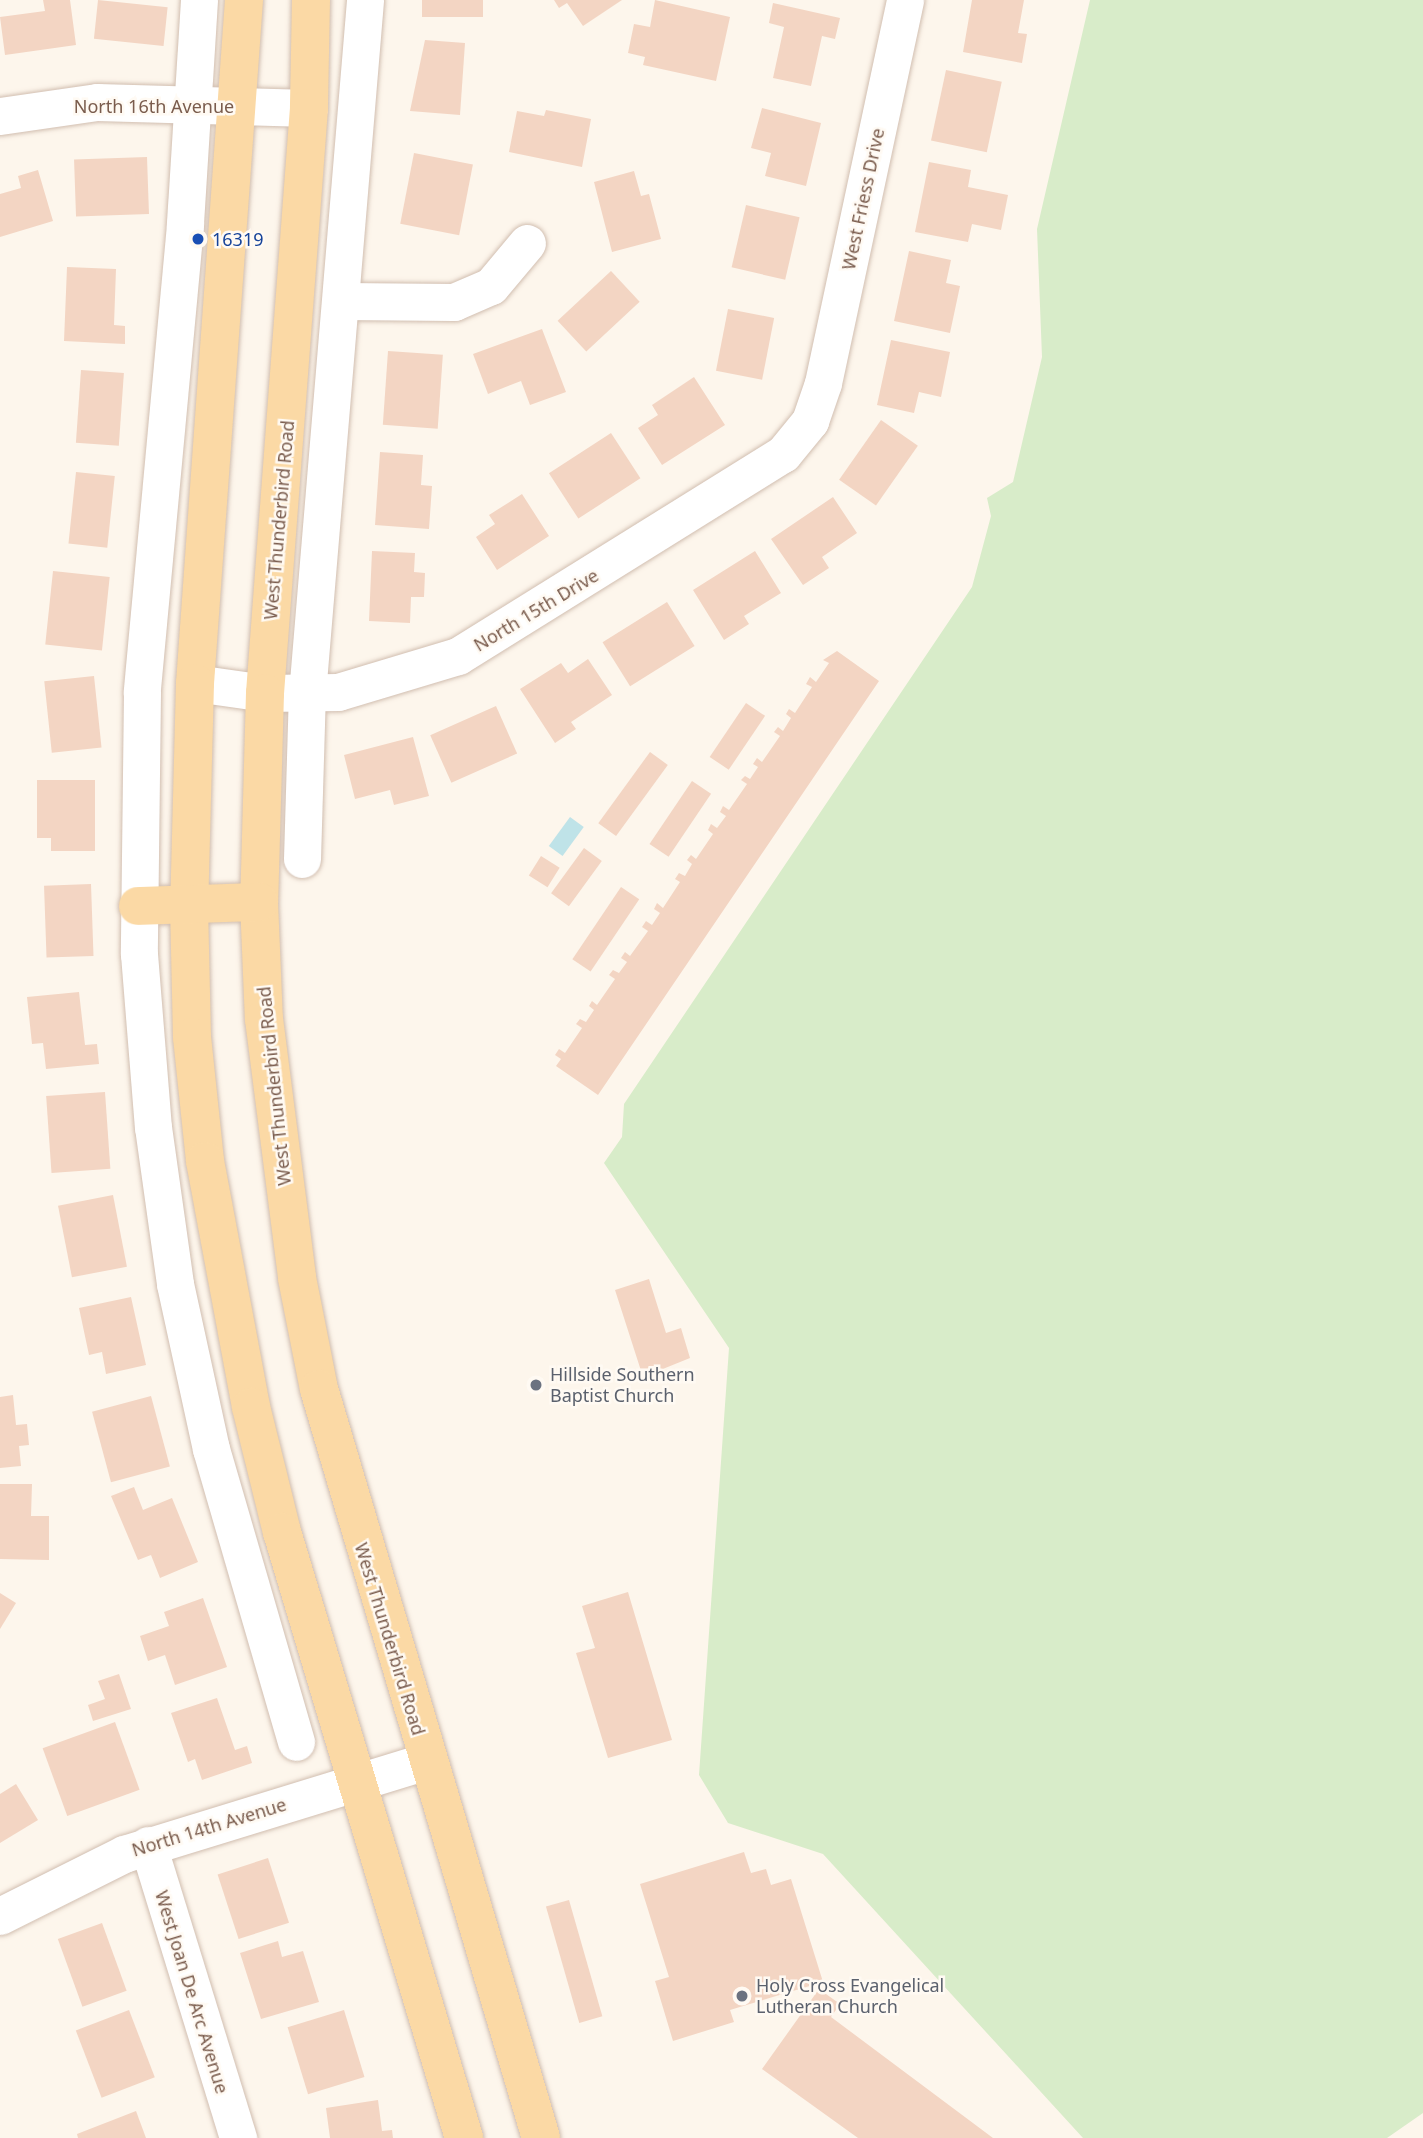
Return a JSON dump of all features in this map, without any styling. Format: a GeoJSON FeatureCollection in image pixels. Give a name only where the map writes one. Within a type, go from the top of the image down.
{"type":"FeatureCollection","features":[{"type":"Feature","properties":{"kind":"main road"},"geometry":{"type":"LineString","coordinates":[[244,0],[240,106],[195,682],[189,905],[192,1037],[226,1291],[278,1519],[464,2138]]}},
{"type":"Feature","properties":{"kind":"main road","name":"West Thunderbird Road"},"geometry":{"type":"LineString","coordinates":[[310,0],[309,108],[265,693],[259,902],[264,1019],[297,1278],[349,1505],[541,2138]]}},
{"type":"Feature","properties":{"kind":"main road"},"geometry":{"type":"LineString","coordinates":[[138,906],[259,902]]}},
{"type":"Feature","properties":{"kind":"street"},"geometry":{"type":"LineString","coordinates":[[199,0],[194,105],[142,692],[138,906],[153,1128],[175,1284],[211,1449],[296,1742]]}},
{"type":"Feature","properties":{"kind":"street"},"geometry":{"type":"LineString","coordinates":[[302,859],[307,694],[342,301],[365,0]]}},
{"type":"Feature","properties":{"kind":"street","name":"West Friess Drive"},"geometry":{"type":"LineString","coordinates":[[819,399],[905,0]]}},
{"type":"Feature","properties":{"kind":"street","name":"North 16th Avenue"},"geometry":{"type":"LineString","coordinates":[[0,116],[97,102],[309,108]]}},
{"type":"Feature","properties":{"kind":"street"},"geometry":{"type":"LineString","coordinates":[[342,301],[454,302],[491,286],[527,243]]}},
{"type":"Feature","properties":{"kind":"street","name":"North 15th Drive"},"geometry":{"type":"LineString","coordinates":[[195,682],[265,693],[307,694],[409,675],[491,641],[783,454],[810,421],[819,399]]}},
{"type":"Feature","properties":{"kind":"street"},"geometry":{"type":"LineString","coordinates":[[271,1660],[317,1648]]}},
{"type":"Feature","properties":{"kind":"street","name":"North 14th Avenue"},"geometry":{"type":"LineString","coordinates":[[0,1916],[87,1869],[148,1845],[427,1761]]}},
{"type":"Feature","properties":{"kind":"street","name":"West Joan De Arc Avenue"},"geometry":{"type":"LineString","coordinates":[[148,1845],[238,2138]]}},
{"type":"Feature","properties":{"kind":"green space"},"geometry":{"type":"Polygon","coordinates":[[[1090,0],[1423,0],[1423,2113],[1387,2138],[1083,2138],[823,1854],[728,1823],[699,1775],[729,1348],[604,1163],[622,1137],[624,1104],[972,587],[991,516],[987,498],[1013,482],[1042,357],[1037,229],[1090,0]]]}},
{"type":"Feature","properties":{"kind":"water"},"geometry":{"type":"Polygon","coordinates":[[[570,817],[584,827],[563,856],[549,846],[570,817]]]}},
{"type":"Feature","properties":{"kind":"building"},"geometry":{"type":"Polygon","coordinates":[[[43,0],[70,0],[76,45],[5,55],[0,17],[45,11],[43,0]]]}},
{"type":"Feature","properties":{"kind":"building"},"geometry":{"type":"Polygon","coordinates":[[[98,0],[168,7],[164,46],[94,39],[98,0]]]}},
{"type":"Feature","properties":{"kind":"building"},"geometry":{"type":"Polygon","coordinates":[[[422,0],[483,0],[483,17],[422,17],[422,0]]]}},
{"type":"Feature","properties":{"kind":"building"},"geometry":{"type":"Polygon","coordinates":[[[554,0],[622,0],[583,26],[567,3],[559,8],[554,0]]]}},
{"type":"Feature","properties":{"kind":"building"},"geometry":{"type":"Polygon","coordinates":[[[655,0],[730,17],[716,81],[643,65],[645,57],[628,53],[634,24],[650,27],[655,0]]]}},
{"type":"Feature","properties":{"kind":"building"},"geometry":{"type":"Polygon","coordinates":[[[972,0],[1024,0],[1018,33],[1027,34],[1022,63],[963,52],[972,0]]]}},
{"type":"Feature","properties":{"kind":"building"},"geometry":{"type":"Polygon","coordinates":[[[773,3],[840,18],[835,39],[822,36],[811,86],[773,78],[784,27],[769,23],[773,3]]]}},
{"type":"Feature","properties":{"kind":"building"},"geometry":{"type":"Polygon","coordinates":[[[425,40],[465,43],[460,115],[410,111],[425,40]]]}},
{"type":"Feature","properties":{"kind":"building"},"geometry":{"type":"Polygon","coordinates":[[[946,70],[1002,82],[987,152],[931,140],[946,70]]]}},
{"type":"Feature","properties":{"kind":"building"},"geometry":{"type":"Polygon","coordinates":[[[762,108],[821,123],[806,186],[765,176],[771,153],[751,148],[762,108]]]}},
{"type":"Feature","properties":{"kind":"building"},"geometry":{"type":"Polygon","coordinates":[[[546,110],[591,119],[582,167],[509,152],[517,111],[544,116],[546,110]]]}},
{"type":"Feature","properties":{"kind":"building"},"geometry":{"type":"Polygon","coordinates":[[[414,153],[473,164],[459,235],[400,224],[414,153]]]}},
{"type":"Feature","properties":{"kind":"building"},"geometry":{"type":"Polygon","coordinates":[[[147,157],[149,214],[76,217],[74,160],[147,157]]]}},
{"type":"Feature","properties":{"kind":"building"},"geometry":{"type":"Polygon","coordinates":[[[929,162],[971,170],[968,187],[1008,195],[1001,230],[972,224],[968,242],[915,232],[929,162]]]}},
{"type":"Feature","properties":{"kind":"building"},"geometry":{"type":"Polygon","coordinates":[[[38,170],[53,221],[0,237],[0,194],[21,188],[18,176],[38,170]]]}},
{"type":"Feature","properties":{"kind":"building"},"geometry":{"type":"Polygon","coordinates":[[[634,171],[641,196],[649,194],[661,239],[612,252],[594,182],[634,171]]]}},
{"type":"Feature","properties":{"kind":"building"},"geometry":{"type":"Polygon","coordinates":[[[746,205],[800,217],[785,280],[732,267],[746,205]]]}},
{"type":"Feature","properties":{"kind":"building"},"geometry":{"type":"Polygon","coordinates":[[[909,251],[951,260],[946,283],[960,286],[950,333],[894,321],[909,251]]]}},
{"type":"Feature","properties":{"kind":"building"},"geometry":{"type":"Polygon","coordinates":[[[67,267],[116,269],[114,325],[125,326],[125,344],[64,341],[67,267]]]}},
{"type":"Feature","properties":{"kind":"building"},"geometry":{"type":"Polygon","coordinates":[[[611,271],[640,302],[586,352],[558,321],[611,271]]]}},
{"type":"Feature","properties":{"kind":"building"},"geometry":{"type":"Polygon","coordinates":[[[728,309],[774,318],[762,380],[716,371],[728,309]]]}},
{"type":"Feature","properties":{"kind":"building"},"geometry":{"type":"Polygon","coordinates":[[[542,329],[566,392],[530,405],[521,381],[488,394],[473,354],[542,329]]]}},
{"type":"Feature","properties":{"kind":"building"},"geometry":{"type":"Polygon","coordinates":[[[891,340],[950,352],[941,397],[919,392],[914,413],[877,405],[891,340]]]}},
{"type":"Feature","properties":{"kind":"building"},"geometry":{"type":"Polygon","coordinates":[[[388,351],[443,355],[438,429],[383,425],[388,351]]]}},
{"type":"Feature","properties":{"kind":"building"},"geometry":{"type":"Polygon","coordinates":[[[81,370],[124,373],[119,446],[76,443],[81,370]]]}},
{"type":"Feature","properties":{"kind":"building"},"geometry":{"type":"Polygon","coordinates":[[[694,377],[725,425],[662,465],[638,428],[658,415],[652,405],[694,377]]]}},
{"type":"Feature","properties":{"kind":"building"},"geometry":{"type":"Polygon","coordinates":[[[881,420],[918,446],[876,506],[839,480],[881,420]]]}},
{"type":"Feature","properties":{"kind":"building"},"geometry":{"type":"Polygon","coordinates":[[[611,433],[640,478],[578,519],[549,473],[611,433]]]}},
{"type":"Feature","properties":{"kind":"building"},"geometry":{"type":"Polygon","coordinates":[[[380,452],[423,455],[421,485],[432,486],[429,529],[375,525],[380,452]]]}},
{"type":"Feature","properties":{"kind":"building"},"geometry":{"type":"Polygon","coordinates":[[[76,472],[115,476],[107,548],[68,544],[76,472]]]}},
{"type":"Feature","properties":{"kind":"building"},"geometry":{"type":"Polygon","coordinates":[[[522,494],[549,536],[497,570],[476,537],[495,524],[489,515],[522,494]]]}},
{"type":"Feature","properties":{"kind":"building"},"geometry":{"type":"Polygon","coordinates":[[[833,497],[857,533],[822,557],[829,568],[803,585],[771,539],[833,497]]]}},
{"type":"Feature","properties":{"kind":"building"},"geometry":{"type":"Polygon","coordinates":[[[372,551],[415,553],[414,572],[425,573],[424,597],[411,597],[410,623],[369,621],[372,551]]]}},
{"type":"Feature","properties":{"kind":"building"},"geometry":{"type":"Polygon","coordinates":[[[755,551],[781,593],[744,616],[749,624],[724,640],[693,590],[755,551]]]}},
{"type":"Feature","properties":{"kind":"building"},"geometry":{"type":"Polygon","coordinates":[[[53,571],[110,577],[102,651],[45,645],[53,571]]]}},
{"type":"Feature","properties":{"kind":"building"},"geometry":{"type":"Polygon","coordinates":[[[667,602],[695,646],[630,686],[603,642],[667,602]]]}},
{"type":"Feature","properties":{"kind":"building"},"geometry":{"type":"Polygon","coordinates":[[[837,651],[879,681],[598,1095],[556,1066],[561,1059],[555,1055],[559,1049],[565,1053],[582,1028],[576,1024],[580,1019],[586,1022],[594,1010],[589,1006],[592,1001],[597,1005],[615,979],[609,975],[613,970],[619,973],[627,962],[621,958],[625,952],[630,956],[648,931],[642,927],[646,921],[652,925],[660,913],[654,909],[657,903],[663,908],[680,882],[675,879],[679,873],[685,876],[692,864],[687,860],[691,855],[696,859],[713,834],[708,830],[711,824],[717,828],[726,816],[720,812],[723,806],[729,810],[747,784],[741,780],[745,776],[750,779],[758,767],[753,764],[757,758],[762,762],[780,736],[774,732],[778,727],[783,731],[791,718],[786,714],[789,709],[795,713],[812,687],[806,684],[810,677],[816,682],[829,663],[823,660],[837,651]]]}},
{"type":"Feature","properties":{"kind":"building"},"geometry":{"type":"Polygon","coordinates":[[[588,659],[612,695],[571,722],[576,729],[555,743],[520,689],[561,663],[568,673],[588,659]]]}},
{"type":"Feature","properties":{"kind":"building"},"geometry":{"type":"Polygon","coordinates":[[[94,676],[102,748],[52,753],[44,681],[94,676]]]}},
{"type":"Feature","properties":{"kind":"building"},"geometry":{"type":"Polygon","coordinates":[[[746,703],[765,716],[729,770],[710,757],[746,703]]]}},
{"type":"Feature","properties":{"kind":"building"},"geometry":{"type":"Polygon","coordinates":[[[496,706],[517,754],[451,783],[430,735],[496,706]]]}},
{"type":"Feature","properties":{"kind":"building"},"geometry":{"type":"Polygon","coordinates":[[[413,737],[429,796],[394,805],[390,790],[355,799],[344,755],[413,737]]]}},
{"type":"Feature","properties":{"kind":"building"},"geometry":{"type":"Polygon","coordinates":[[[650,752],[668,765],[616,836],[598,823],[650,752]]]}},
{"type":"Feature","properties":{"kind":"building"},"geometry":{"type":"Polygon","coordinates":[[[37,780],[95,780],[95,851],[51,851],[51,838],[37,838],[37,780]]]}},
{"type":"Feature","properties":{"kind":"building"},"geometry":{"type":"Polygon","coordinates":[[[692,781],[711,794],[669,857],[650,844],[692,781]]]}},
{"type":"Feature","properties":{"kind":"building"},"geometry":{"type":"Polygon","coordinates":[[[584,848],[602,861],[569,906],[551,893],[584,848]]]}},
{"type":"Feature","properties":{"kind":"building"},"geometry":{"type":"Polygon","coordinates":[[[541,856],[560,868],[547,887],[529,876],[541,856]]]}},
{"type":"Feature","properties":{"kind":"building"},"geometry":{"type":"Polygon","coordinates":[[[91,884],[94,956],[47,958],[44,886],[91,884]]]}},
{"type":"Feature","properties":{"kind":"building"},"geometry":{"type":"Polygon","coordinates":[[[621,887],[639,899],[591,971],[572,959],[621,887]]]}},
{"type":"Feature","properties":{"kind":"building"},"geometry":{"type":"Polygon","coordinates":[[[79,992],[85,1045],[97,1044],[99,1064],[46,1069],[43,1043],[32,1044],[27,997],[79,992]]]}},
{"type":"Feature","properties":{"kind":"building"},"geometry":{"type":"Polygon","coordinates":[[[105,1092],[110,1169],[52,1173],[46,1096],[105,1092]]]}},
{"type":"Feature","properties":{"kind":"building"},"geometry":{"type":"Polygon","coordinates":[[[113,1195],[127,1267],[72,1277],[58,1206],[113,1195]]]}},
{"type":"Feature","properties":{"kind":"building"},"geometry":{"type":"Polygon","coordinates":[[[649,1279],[666,1333],[681,1328],[690,1358],[643,1377],[615,1290],[649,1279]]]}},
{"type":"Feature","properties":{"kind":"building"},"geometry":{"type":"Polygon","coordinates":[[[131,1297],[146,1365],[106,1374],[102,1352],[89,1355],[79,1308],[131,1297]]]}},
{"type":"Feature","properties":{"kind":"building"},"geometry":{"type":"Polygon","coordinates":[[[13,1395],[16,1425],[27,1424],[29,1445],[19,1446],[21,1466],[0,1468],[0,1397],[13,1395]]]}},
{"type":"Feature","properties":{"kind":"building"},"geometry":{"type":"Polygon","coordinates":[[[151,1396],[170,1467],[111,1482],[92,1412],[151,1396]]]}},
{"type":"Feature","properties":{"kind":"building"},"geometry":{"type":"Polygon","coordinates":[[[0,1484],[32,1484],[31,1516],[49,1516],[49,1560],[0,1559],[0,1484]]]}},
{"type":"Feature","properties":{"kind":"building"},"geometry":{"type":"Polygon","coordinates":[[[134,1487],[143,1510],[172,1498],[198,1562],[160,1578],[151,1555],[138,1560],[111,1496],[134,1487]]]}},
{"type":"Feature","properties":{"kind":"building"},"geometry":{"type":"Polygon","coordinates":[[[628,1592],[672,1740],[608,1758],[576,1653],[595,1648],[582,1606],[628,1592]]]}},
{"type":"Feature","properties":{"kind":"building"},"geometry":{"type":"Polygon","coordinates":[[[0,1593],[16,1603],[0,1629],[0,1593]]]}},
{"type":"Feature","properties":{"kind":"building"},"geometry":{"type":"Polygon","coordinates":[[[203,1598],[227,1667],[175,1685],[165,1655],[148,1661],[140,1636],[169,1626],[164,1612],[203,1598]]]}},
{"type":"Feature","properties":{"kind":"building"},"geometry":{"type":"Polygon","coordinates":[[[119,1674],[131,1709],[93,1721],[88,1705],[105,1699],[98,1681],[119,1674]]]}},
{"type":"Feature","properties":{"kind":"building"},"geometry":{"type":"Polygon","coordinates":[[[217,1698],[235,1750],[247,1746],[252,1763],[202,1780],[195,1759],[188,1762],[171,1713],[217,1698]]]}},
{"type":"Feature","properties":{"kind":"building"},"geometry":{"type":"Polygon","coordinates":[[[115,1722],[140,1790],[67,1816],[43,1748],[115,1722]]]}},
{"type":"Feature","properties":{"kind":"building"},"geometry":{"type":"Polygon","coordinates":[[[16,1784],[38,1820],[0,1843],[0,1794],[16,1784]]]}},
{"type":"Feature","properties":{"kind":"building"},"geometry":{"type":"Polygon","coordinates":[[[744,1852],[751,1873],[766,1869],[771,1885],[791,1879],[823,1982],[730,2010],[734,2022],[673,2041],[655,1981],[669,1977],[640,1884],[744,1852]]]}},
{"type":"Feature","properties":{"kind":"building"},"geometry":{"type":"Polygon","coordinates":[[[268,1858],[289,1923],[239,1939],[218,1874],[268,1858]]]}},
{"type":"Feature","properties":{"kind":"building"},"geometry":{"type":"Polygon","coordinates":[[[569,1900],[602,2016],[579,2023],[546,1907],[569,1900]]]}},
{"type":"Feature","properties":{"kind":"building"},"geometry":{"type":"Polygon","coordinates":[[[102,1923],[127,1991],[82,2007],[58,1939],[102,1923]]]}},
{"type":"Feature","properties":{"kind":"building"},"geometry":{"type":"Polygon","coordinates":[[[278,1941],[282,1957],[303,1951],[319,2002],[261,2019],[240,1953],[278,1941]]]}},
{"type":"Feature","properties":{"kind":"building"},"geometry":{"type":"Polygon","coordinates":[[[819,1989],[840,2004],[831,2017],[993,2138],[858,2138],[762,2069],[819,1989]]]}},
{"type":"Feature","properties":{"kind":"building"},"geometry":{"type":"Polygon","coordinates":[[[129,2010],[155,2077],[102,2098],[76,2030],[129,2010]]]}},
{"type":"Feature","properties":{"kind":"building"},"geometry":{"type":"Polygon","coordinates":[[[344,2010],[364,2077],[308,2094],[288,2027],[344,2010]]]}},
{"type":"Feature","properties":{"kind":"building"},"geometry":{"type":"Polygon","coordinates":[[[378,2100],[382,2131],[392,2130],[393,2138],[330,2138],[326,2108],[378,2100]]]}},
{"type":"Feature","properties":{"kind":"building"},"geometry":{"type":"Polygon","coordinates":[[[136,2111],[146,2138],[78,2138],[77,2134],[136,2111]]]}},
{"type":"Feature","properties":{"kind":"place","name":"16319"},"geometry":{"type":"Point","coordinates":[198,239]}},
{"type":"Feature","properties":{"kind":"place","name":"Hillside Southern Baptist Church"},"geometry":{"type":"Point","coordinates":[536,1385]}},
{"type":"Feature","properties":{"kind":"place","name":"Holy Cross Evangelical Lutheran Church"},"geometry":{"type":"Point","coordinates":[742,1996]}}]}
